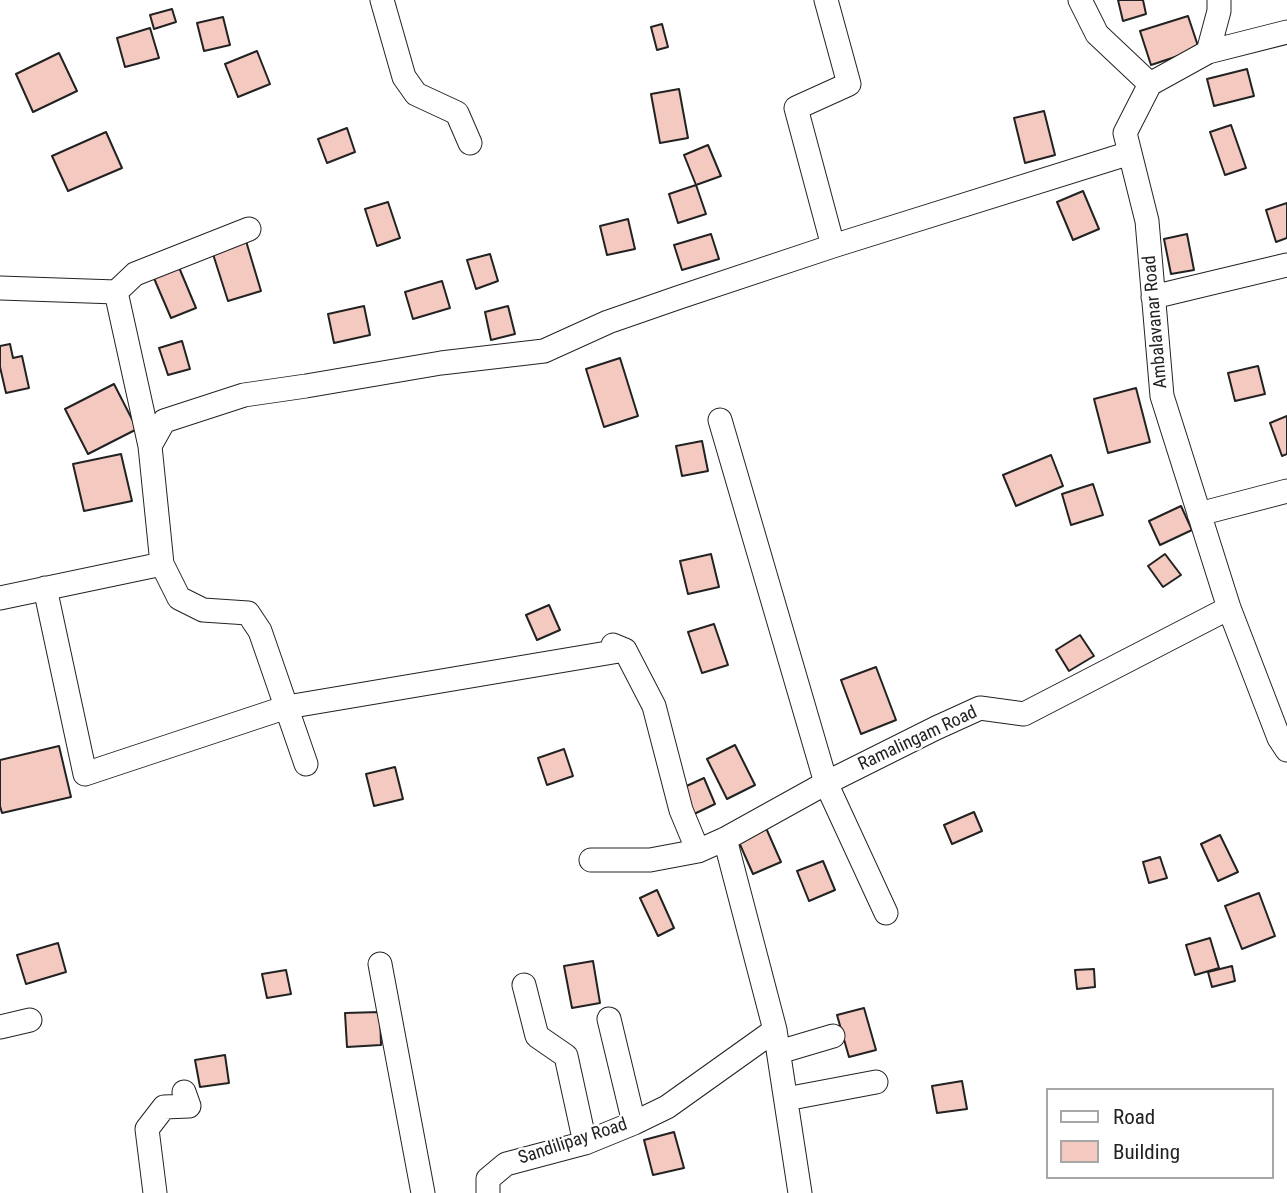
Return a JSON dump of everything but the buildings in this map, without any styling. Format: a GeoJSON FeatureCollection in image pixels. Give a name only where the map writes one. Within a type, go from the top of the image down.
{"type":"FeatureCollection","features":[{"type":"Feature","properties":{"kind":"street"},"geometry":{"type":"LineString","coordinates":[[382,0],[404,77],[416,94],[457,113],[470,143]]}},
{"type":"Feature","properties":{"kind":"street"},"geometry":{"type":"LineString","coordinates":[[826,0],[849,84],[796,108],[833,246]]}},
{"type":"Feature","properties":{"kind":"street"},"geometry":{"type":"LineString","coordinates":[[1080,0],[1097,34],[1150,84],[1208,52],[1287,32]]}},
{"type":"Feature","properties":{"kind":"street"},"geometry":{"type":"LineString","coordinates":[[1208,52],[1219,11],[1219,0]]}},
{"type":"Feature","properties":{"kind":"street","name":"Ambalavanar Road"},"geometry":{"type":"LineString","coordinates":[[1150,84],[1125,133],[1147,221],[1163,396],[1229,608],[1279,738],[1287,750]]}},
{"type":"Feature","properties":{"kind":"street"},"geometry":{"type":"LineString","coordinates":[[150,446],[164,421],[244,395],[441,363],[544,351],[608,322],[833,246],[1130,153]]}},
{"type":"Feature","properties":{"kind":"street"},"geometry":{"type":"LineString","coordinates":[[0,288],[116,292],[135,274],[249,229]]}},
{"type":"Feature","properties":{"kind":"street"},"geometry":{"type":"LineString","coordinates":[[1153,297],[1287,265]]}},
{"type":"Feature","properties":{"kind":"street"},"geometry":{"type":"LineString","coordinates":[[116,292],[150,446],[162,564],[179,598],[204,610],[248,613],[260,631],[306,764]]}},
{"type":"Feature","properties":{"kind":"street"},"geometry":{"type":"LineString","coordinates":[[720,420],[826,783],[886,913]]}},
{"type":"Feature","properties":{"kind":"street"},"geometry":{"type":"LineString","coordinates":[[1199,514],[1287,491]]}},
{"type":"Feature","properties":{"kind":"street"},"geometry":{"type":"LineString","coordinates":[[0,598],[162,564]]}},
{"type":"Feature","properties":{"kind":"street"},"geometry":{"type":"LineString","coordinates":[[46,588],[85,774],[287,707],[625,650]]}},
{"type":"Feature","properties":{"kind":"street","name":"Ramalingam Road"},"geometry":{"type":"LineString","coordinates":[[591,860],[650,860],[698,851],[936,728],[980,708],[1024,714],[1229,608]]}},
{"type":"Feature","properties":{"kind":"street"},"geometry":{"type":"LineString","coordinates":[[600,639],[625,650],[654,706],[681,810],[698,851]]}},
{"type":"Feature","properties":{"kind":"street"},"geometry":{"type":"LineString","coordinates":[[725,839],[777,1041],[800,1193]]}},
{"type":"Feature","properties":{"kind":"street"},"geometry":{"type":"LineString","coordinates":[[380,964],[423,1193]]}},
{"type":"Feature","properties":{"kind":"street"},"geometry":{"type":"LineString","coordinates":[[524,985],[537,1036],[566,1056],[585,1143]]}},
{"type":"Feature","properties":{"kind":"street"},"geometry":{"type":"LineString","coordinates":[[609,1019],[634,1123]]}},
{"type":"Feature","properties":{"kind":"street"},"geometry":{"type":"LineString","coordinates":[[0,1027],[30,1020]]}},
{"type":"Feature","properties":{"kind":"street","name":"Sandilipay Road"},"geometry":{"type":"LineString","coordinates":[[488,1193],[488,1179],[506,1164],[585,1143],[634,1123],[667,1107],[777,1041],[833,1036]]}},
{"type":"Feature","properties":{"kind":"street"},"geometry":{"type":"LineString","coordinates":[[786,1099],[876,1082]]}},
{"type":"Feature","properties":{"kind":"street"},"geometry":{"type":"LineString","coordinates":[[155,1193],[147,1129],[164,1107],[189,1106],[184,1092]]}}]}
